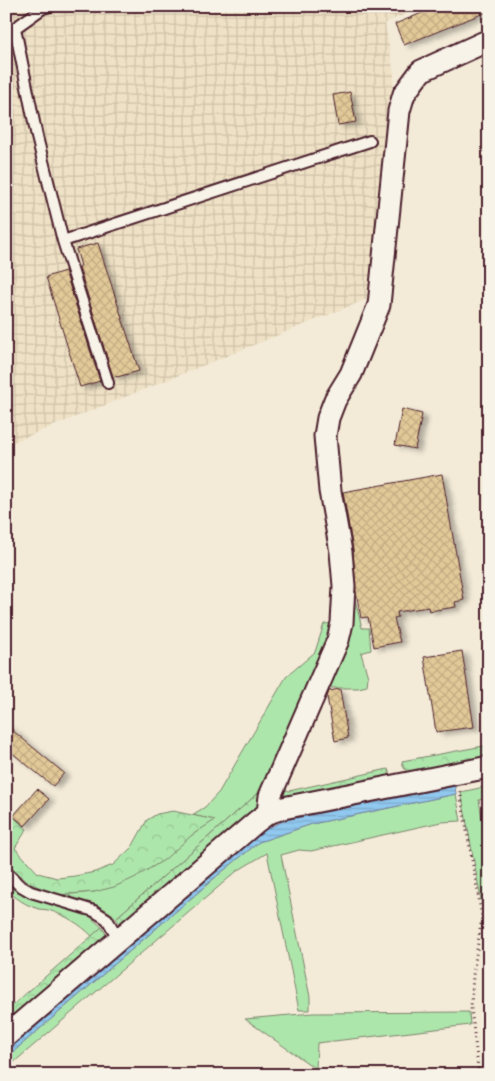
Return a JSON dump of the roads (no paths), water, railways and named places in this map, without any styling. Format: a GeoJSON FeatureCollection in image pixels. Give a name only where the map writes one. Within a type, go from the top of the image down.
{"type":"FeatureCollection","features":[{"type":"Feature","properties":{"kind":"street"},"geometry":{"type":"LineString","coordinates":[[268,813],[270,796],[334,648],[342,623],[344,586],[341,552],[330,491],[324,436],[335,400],[351,374],[379,305],[401,102],[404,94],[421,70],[489,40]]}},
{"type":"Feature","properties":{"kind":"street"},"geometry":{"type":"LineString","coordinates":[[6,1036],[268,813],[292,806],[489,768]]}},
{"type":"Feature","properties":{"kind":"lane"},"geometry":{"type":"LineString","coordinates":[[50,6],[43,8],[11,28],[64,242],[108,383]]}},
{"type":"Feature","properties":{"kind":"lane"},"geometry":{"type":"LineString","coordinates":[[64,242],[370,141]]}},
{"type":"Feature","properties":{"kind":"lane"},"geometry":{"type":"LineString","coordinates":[[6,872],[19,885],[31,892],[94,911],[107,919],[119,940]]}},
{"type":"Feature","properties":{"kind":"water"},"geometry":{"type":"Polygon","coordinates":[[[455,786],[456,794],[312,824],[259,842],[218,875],[6,1058],[6,1049],[144,929],[263,830],[286,820],[455,786]]]}}]}
